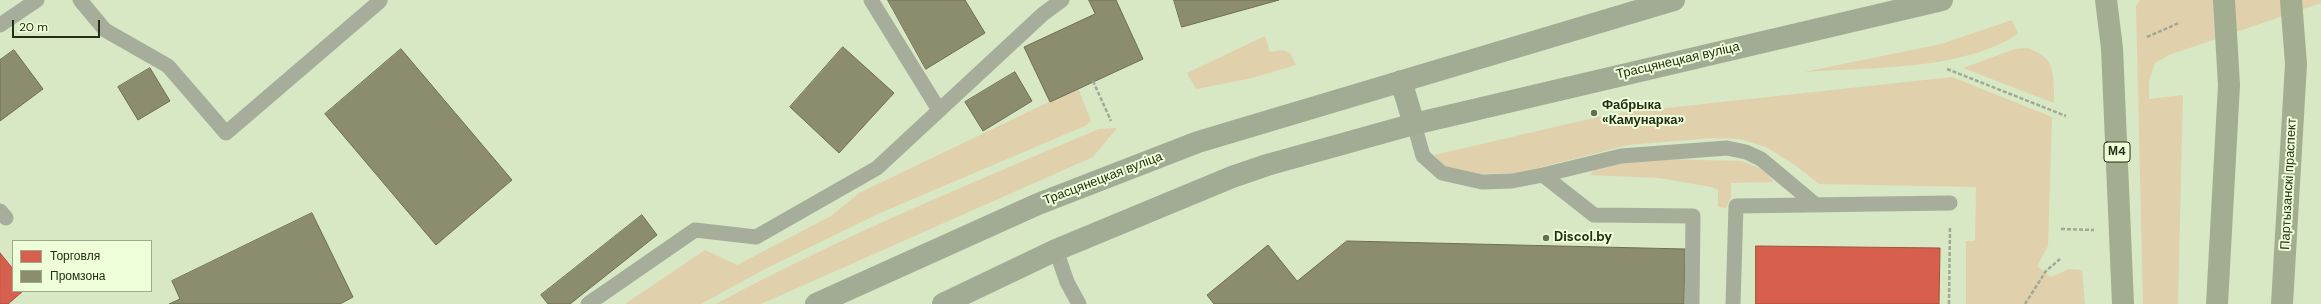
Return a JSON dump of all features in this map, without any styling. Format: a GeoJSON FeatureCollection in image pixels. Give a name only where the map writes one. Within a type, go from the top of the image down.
{"type":"FeatureCollection","features":[{"type":"Feature","properties":{"kind":"main road","name":"Трасцянецкая вуліца"},"geometry":{"type":"LineString","coordinates":[[816,304],[1038,204],[1198,142],[1674,0]]}},
{"type":"Feature","properties":{"kind":"main road","name":"Трасцянецкая вуліца"},"geometry":{"type":"LineString","coordinates":[[943,304],[1056,250],[1232,177],[1414,124],[1942,0]]}},
{"type":"Feature","properties":{"kind":"main road","name":"М4"},"geometry":{"type":"LineString","coordinates":[[2106,0],[2112,48],[2123,304]]}},
{"type":"Feature","properties":{"kind":"main road"},"geometry":{"type":"LineString","coordinates":[[2216,304],[2229,84],[2224,0]]}},
{"type":"Feature","properties":{"kind":"main road","name":"Партызанскі праспект"},"geometry":{"type":"LineString","coordinates":[[2282,304],[2296,64],[2291,0]]}},
{"type":"Feature","properties":{"kind":"main road"},"geometry":{"type":"LineString","coordinates":[[1401,81],[1414,124]]}},
{"type":"Feature","properties":{"kind":"lane"},"geometry":{"type":"LineString","coordinates":[[0,26],[37,0]]}},
{"type":"Feature","properties":{"kind":"lane"},"geometry":{"type":"LineString","coordinates":[[80,0],[105,30],[168,66],[226,133],[380,2]]}},
{"type":"Feature","properties":{"kind":"lane"},"geometry":{"type":"LineString","coordinates":[[871,0],[940,110]]}},
{"type":"Feature","properties":{"kind":"lane"},"geometry":{"type":"LineString","coordinates":[[588,304],[695,230],[756,237],[878,168],[1042,14],[1062,0]]}},
{"type":"Feature","properties":{"kind":"lane"},"geometry":{"type":"LineString","coordinates":[[1414,124],[1423,156],[1442,173],[1482,182],[1512,181],[1621,156],[1727,148],[1746,152],[1761,159],[1816,205]]}},
{"type":"Feature","properties":{"kind":"lane"},"geometry":{"type":"LineString","coordinates":[[1543,175],[1594,215],[1693,216],[1692,304]]}},
{"type":"Feature","properties":{"kind":"lane"},"geometry":{"type":"LineString","coordinates":[[1733,304],[1736,206],[1950,203]]}},
{"type":"Feature","properties":{"kind":"lane"},"geometry":{"type":"LineString","coordinates":[[1056,250],[1067,282],[1079,304]]}},
{"type":"Feature","properties":{"kind":"path"},"geometry":{"type":"LineString","coordinates":[[2147,37],[2179,23]]}},
{"type":"Feature","properties":{"kind":"path"},"geometry":{"type":"LineString","coordinates":[[1947,69],[2066,116]]}},
{"type":"Feature","properties":{"kind":"path"},"geometry":{"type":"LineString","coordinates":[[1093,81],[1111,121]]}},
{"type":"Feature","properties":{"kind":"path"},"geometry":{"type":"LineString","coordinates":[[2061,229],[2121,232]]}},
{"type":"Feature","properties":{"kind":"path"},"geometry":{"type":"LineString","coordinates":[[1949,304],[1950,247]]}},
{"type":"Feature","properties":{"kind":"path"},"geometry":{"type":"LineString","coordinates":[[2025,304],[2046,271],[2060,259]]}},
{"type":"Feature","properties":{"kind":"shaded area"},"geometry":{"type":"Polygon","coordinates":[[[2140,0],[2321,0],[2321,3],[2169,55],[2155,63],[2149,81],[2149,99],[2183,95],[2178,304],[2143,304],[2136,6],[2140,0]]]}},
{"type":"Feature","properties":{"kind":"shaded area"},"geometry":{"type":"Polygon","coordinates":[[[2012,20],[2018,34],[1995,46],[1970,55],[1943,61],[1886,68],[1804,72],[1941,44],[2012,20]]]}},
{"type":"Feature","properties":{"kind":"shaded area"},"geometry":{"type":"Polygon","coordinates":[[[1265,36],[1270,52],[1283,50],[1290,53],[1296,65],[1252,78],[1196,89],[1187,73],[1265,36]]]}},
{"type":"Feature","properties":{"kind":"shaded area"},"geometry":{"type":"Polygon","coordinates":[[[2027,48],[2042,55],[2047,59],[2050,65],[2053,77],[2054,103],[1963,68],[2015,49],[2027,48]]]}},
{"type":"Feature","properties":{"kind":"shaded area"},"geometry":{"type":"Polygon","coordinates":[[[1952,77],[2052,117],[2048,246],[2037,266],[2051,277],[2069,269],[2082,270],[2085,304],[1966,304],[1966,241],[1975,241],[1976,187],[1819,184],[1795,165],[1766,147],[1739,139],[1712,138],[1628,145],[1519,173],[1482,174],[1450,171],[1434,155],[1611,114],[1952,77]]]}},
{"type":"Feature","properties":{"kind":"shaded area"},"geometry":{"type":"Polygon","coordinates":[[[1078,88],[1091,121],[1085,126],[880,213],[767,268],[701,304],[625,304],[705,250],[737,265],[831,216],[859,193],[1078,88]]]}},
{"type":"Feature","properties":{"kind":"shaded area"},"geometry":{"type":"Polygon","coordinates":[[[1117,128],[1093,157],[761,304],[716,304],[810,256],[905,212],[1099,129],[1117,128]]]}},
{"type":"Feature","properties":{"kind":"shaded area"},"geometry":{"type":"Polygon","coordinates":[[[1659,159],[1742,161],[1764,170],[1774,182],[1731,183],[1731,197],[1726,208],[1718,207],[1718,190],[1711,187],[1659,178],[1590,175],[1596,167],[1619,161],[1659,159]]]}},
{"type":"Feature","properties":{"kind":"building: Торговля"},"geometry":{"type":"Polygon","coordinates":[[[1756,246],[1940,248],[1939,304],[1756,304],[1756,246]]]}},
{"type":"Feature","properties":{"kind":"building: Торговля"},"geometry":{"type":"Polygon","coordinates":[[[0,253],[12,268],[12,292],[22,292],[8,304],[0,304],[0,253]]]}},
{"type":"Feature","properties":{"kind":"building: Промзона"},"geometry":{"type":"Polygon","coordinates":[[[888,0],[965,0],[985,33],[926,69],[888,0]]]}},
{"type":"Feature","properties":{"kind":"building: Промзона"},"geometry":{"type":"Polygon","coordinates":[[[1089,0],[1116,0],[1143,59],[1050,102],[1024,47],[1095,14],[1089,0]]]}},
{"type":"Feature","properties":{"kind":"building: Промзона"},"geometry":{"type":"Polygon","coordinates":[[[1174,0],[1279,0],[1182,27],[1174,0]]]}},
{"type":"Feature","properties":{"kind":"building: Промзона"},"geometry":{"type":"Polygon","coordinates":[[[843,47],[894,93],[839,153],[790,107],[843,47]]]}},
{"type":"Feature","properties":{"kind":"building: Промзона"},"geometry":{"type":"Polygon","coordinates":[[[401,49],[512,180],[436,245],[325,114],[401,49]]]}},
{"type":"Feature","properties":{"kind":"building: Промзона"},"geometry":{"type":"Polygon","coordinates":[[[14,50],[43,89],[0,121],[0,60],[14,50]]]}},
{"type":"Feature","properties":{"kind":"building: Промзона"},"geometry":{"type":"Polygon","coordinates":[[[150,68],[170,101],[138,120],[118,87],[150,68]]]}},
{"type":"Feature","properties":{"kind":"building: Промзона"},"geometry":{"type":"Polygon","coordinates":[[[1015,72],[1032,101],[983,131],[965,102],[1015,72]]]}},
{"type":"Feature","properties":{"kind":"building: Промзона"},"geometry":{"type":"Polygon","coordinates":[[[312,213],[353,297],[340,304],[169,304],[180,299],[172,281],[312,213]]]}},
{"type":"Feature","properties":{"kind":"building: Промзона"},"geometry":{"type":"Polygon","coordinates":[[[642,215],[657,235],[570,304],[548,304],[541,295],[642,215]]]}},
{"type":"Feature","properties":{"kind":"building: Промзона"},"geometry":{"type":"Polygon","coordinates":[[[1347,241],[1685,249],[1684,304],[1214,304],[1207,295],[1268,245],[1297,281],[1347,241]]]}},
{"type":"Feature","properties":{"kind":"place","name":"Фабрыка «Камунарка»"},"geometry":{"type":"Point","coordinates":[1594,113]}},
{"type":"Feature","properties":{"kind":"place","name":"Discol.by"},"geometry":{"type":"Point","coordinates":[1546,238]}}]}
